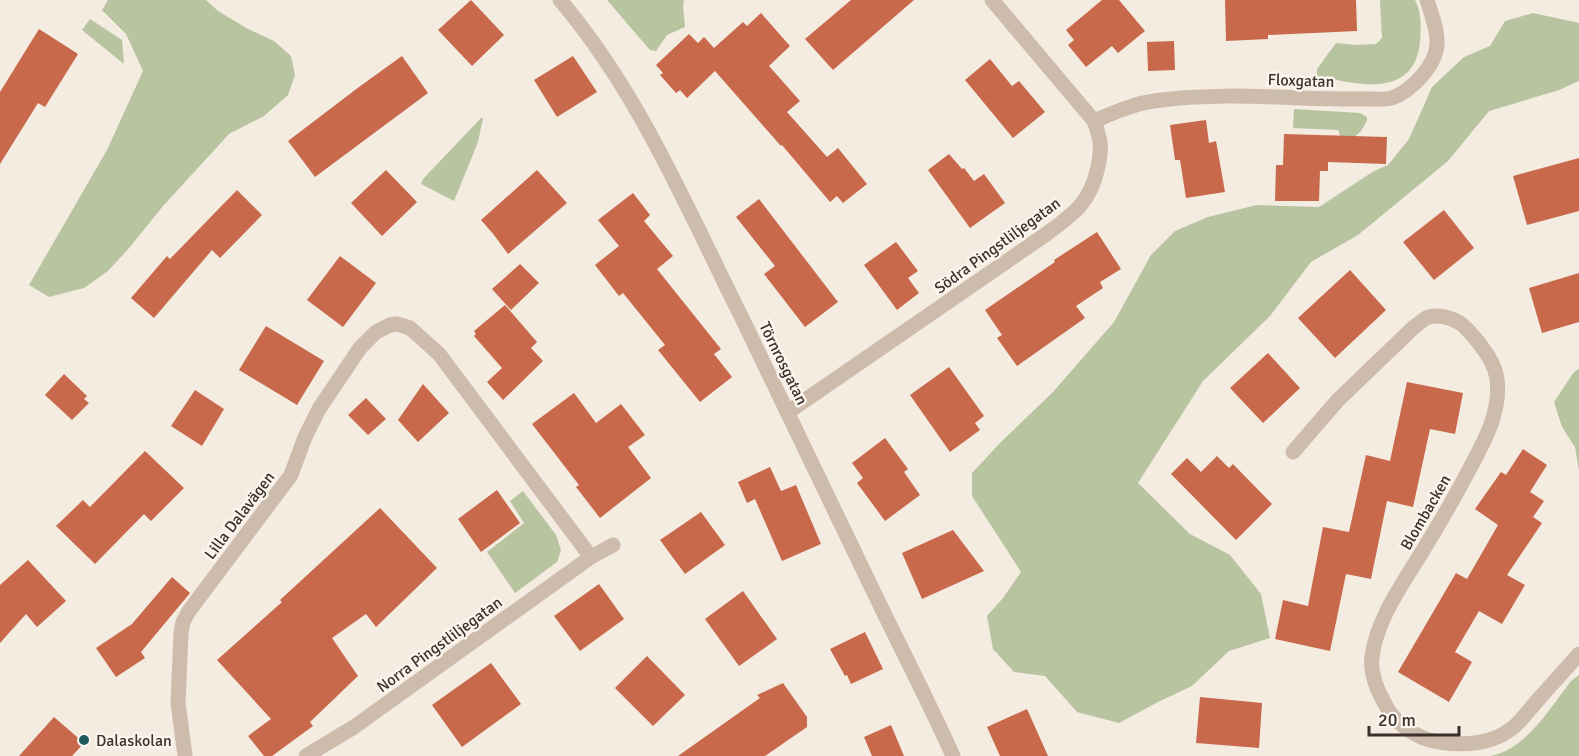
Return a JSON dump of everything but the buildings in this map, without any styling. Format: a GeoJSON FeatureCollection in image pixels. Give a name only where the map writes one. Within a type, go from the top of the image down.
{"type":"FeatureCollection","features":[{"type":"Feature","properties":{"kind":"street","name":"Törnrosgatan"},"geometry":{"type":"LineString","coordinates":[[560,0],[584,27],[606,59],[654,141],[788,411],[953,756]]}},
{"type":"Feature","properties":{"kind":"street","name":"Södra Pingstliljegatan"},"geometry":{"type":"LineString","coordinates":[[788,411],[972,286],[1070,216],[1086,200],[1094,184],[1101,140],[1094,121],[992,0]]}},
{"type":"Feature","properties":{"kind":"street","name":"Floxgatan"},"geometry":{"type":"LineString","coordinates":[[1094,121],[1123,109],[1146,103],[1206,97],[1391,98],[1421,78],[1435,56],[1438,43],[1427,0]]}},
{"type":"Feature","properties":{"kind":"street","name":"Blombacken"},"geometry":{"type":"LineString","coordinates":[[1293,452],[1338,400],[1414,327],[1429,317],[1442,317],[1463,325],[1487,352],[1494,366],[1498,401],[1484,445],[1388,610],[1376,636],[1372,660],[1373,677],[1388,710],[1412,733],[1428,741],[1454,744],[1478,743],[1498,737],[1515,726],[1579,654]]}},
{"type":"Feature","properties":{"kind":"street","name":"Lilla Dalavägen"},"geometry":{"type":"LineString","coordinates":[[185,756],[178,703],[183,622],[196,601],[291,475],[305,437],[319,409],[360,348],[376,332],[390,325],[397,324],[410,328],[439,354],[591,556]]}},
{"type":"Feature","properties":{"kind":"street","name":"Norra Pingstliljegatan"},"geometry":{"type":"LineString","coordinates":[[306,756],[367,718],[591,556],[614,544]]}},
{"type":"Feature","properties":{"kind":"green space"},"geometry":{"type":"Polygon","coordinates":[[[108,0],[206,0],[218,11],[274,41],[291,56],[295,75],[288,95],[264,116],[229,134],[163,206],[108,271],[84,288],[49,297],[29,285],[107,150],[143,71],[126,34],[102,10],[108,0]]]}},
{"type":"Feature","properties":{"kind":"green space"},"geometry":{"type":"Polygon","coordinates":[[[607,0],[684,0],[685,27],[667,35],[656,51],[650,50],[607,0]]]}},
{"type":"Feature","properties":{"kind":"green space"},"geometry":{"type":"Polygon","coordinates":[[[1380,0],[1415,0],[1419,10],[1420,42],[1415,60],[1407,73],[1381,84],[1349,82],[1317,76],[1317,69],[1336,43],[1376,44],[1382,38],[1380,0]]]}},
{"type":"Feature","properties":{"kind":"green space"},"geometry":{"type":"Polygon","coordinates":[[[1533,13],[1579,23],[1579,81],[1559,90],[1489,111],[1448,161],[1358,235],[1311,262],[1270,316],[1203,381],[1138,483],[1190,534],[1230,555],[1261,594],[1270,638],[1229,651],[1192,686],[1119,723],[1077,712],[1045,676],[1014,672],[993,649],[987,616],[1021,572],[972,496],[972,473],[1053,392],[1114,322],[1151,255],[1175,231],[1208,217],[1257,205],[1319,207],[1374,171],[1388,165],[1409,139],[1432,87],[1464,57],[1490,46],[1505,21],[1533,13]]]}},
{"type":"Feature","properties":{"kind":"green space"},"geometry":{"type":"Polygon","coordinates":[[[90,19],[122,40],[124,64],[82,30],[90,19]]]}},
{"type":"Feature","properties":{"kind":"green space"},"geometry":{"type":"Polygon","coordinates":[[[1294,109],[1360,113],[1367,117],[1367,121],[1361,131],[1345,146],[1339,141],[1338,130],[1293,128],[1294,109]]]}},
{"type":"Feature","properties":{"kind":"green space"},"geometry":{"type":"Polygon","coordinates":[[[483,118],[478,142],[454,201],[423,185],[421,183],[424,178],[483,118]]]}},
{"type":"Feature","properties":{"kind":"green space"},"geometry":{"type":"Polygon","coordinates":[[[1579,369],[1579,471],[1575,447],[1562,427],[1554,402],[1574,372],[1579,369]]]}},
{"type":"Feature","properties":{"kind":"green space"},"geometry":{"type":"Polygon","coordinates":[[[523,491],[556,535],[561,550],[557,562],[515,593],[487,552],[524,523],[510,501],[523,491]]]}},
{"type":"Feature","properties":{"kind":"green space"},"geometry":{"type":"Polygon","coordinates":[[[1579,675],[1579,756],[1491,756],[1515,745],[1537,726],[1571,681],[1579,675]]]}},
{"type":"Feature","properties":{"kind":"place","name":"Dalaskolan"},"geometry":{"type":"Point","coordinates":[84,740]}}]}
